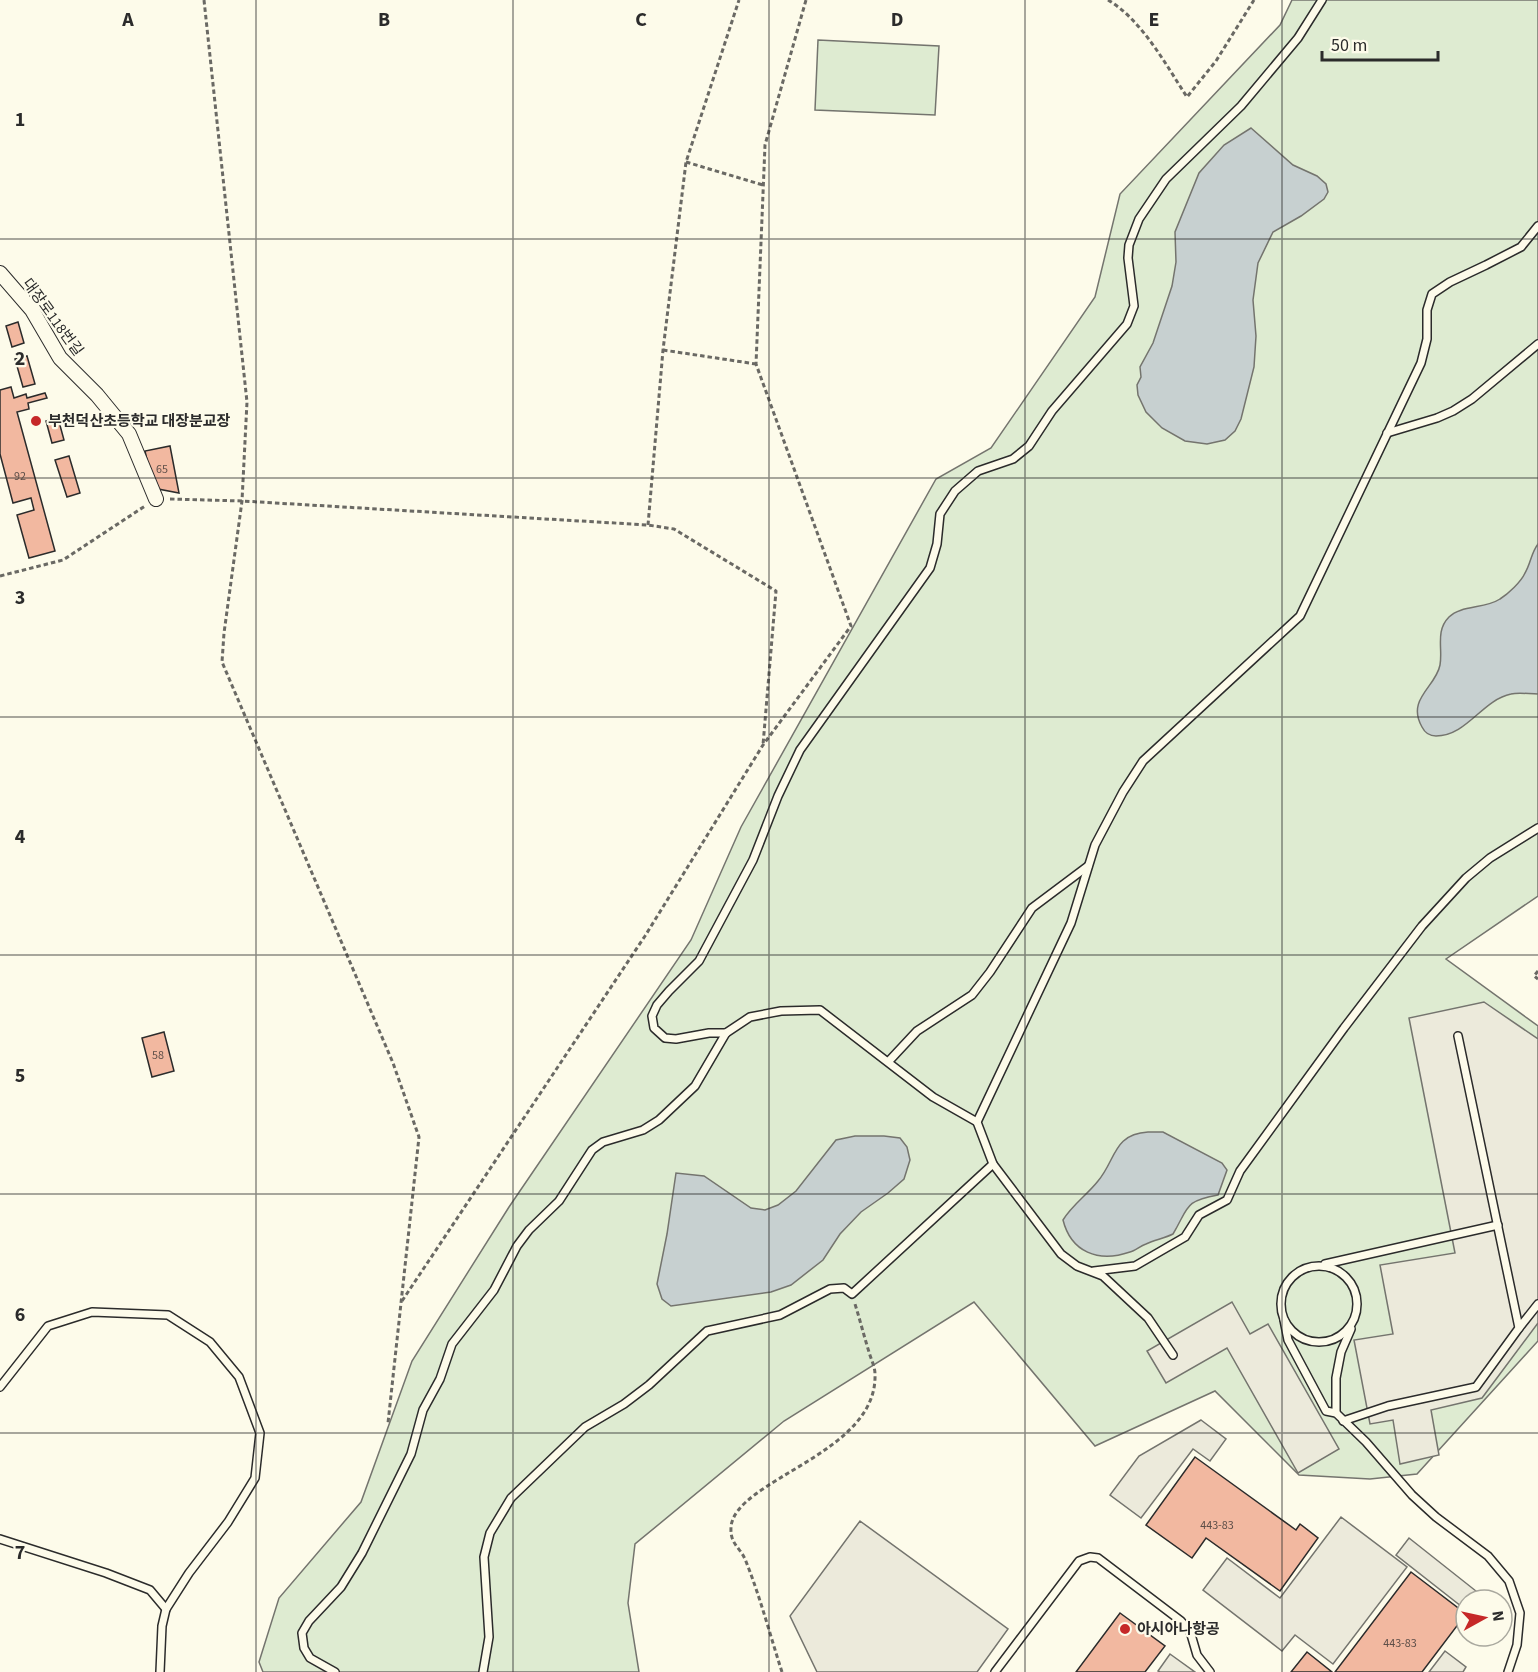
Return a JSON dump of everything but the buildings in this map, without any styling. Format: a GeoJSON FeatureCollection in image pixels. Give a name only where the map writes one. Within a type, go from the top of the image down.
{"type":"FeatureCollection","features":[{"type":"Feature","properties":{"kind":"street","name":"대장로118번길"},"geometry":{"type":"LineString","coordinates":[[0,273],[32,310],[60,358],[97,395],[129,434],[156,499]]}},
{"type":"Feature","properties":{"kind":"lane"},"geometry":{"type":"LineString","coordinates":[[726,1033],[709,1033],[676,1039],[665,1038],[654,1028],[652,1016],[657,1005],[669,991],[699,962],[753,860],[778,796],[800,750],[930,568],[937,544],[940,514],[955,491],[978,471],[1013,459],[1029,446],[1052,411],[1127,324],[1134,306],[1128,258],[1129,245],[1139,219],[1166,179],[1241,106],[1298,38],[1322,0]]}},
{"type":"Feature","properties":{"kind":"lane"},"geometry":{"type":"LineString","coordinates":[[977,1122],[1071,923],[1095,845],[1143,760],[1300,616],[1421,363],[1427,339],[1427,310],[1432,294],[1450,282],[1521,247],[1538,226]]}},
{"type":"Feature","properties":{"kind":"lane"},"geometry":{"type":"LineString","coordinates":[[1387,433],[1453,411],[1472,399],[1538,344]]}},
{"type":"Feature","properties":{"kind":"lane"},"geometry":{"type":"LineString","coordinates":[[1091,1272],[1135,1266],[1185,1238],[1199,1215],[1227,1200],[1240,1172],[1344,1028],[1422,926],[1466,878],[1490,858],[1538,828]]}},
{"type":"Feature","properties":{"kind":"lane"},"geometry":{"type":"LineString","coordinates":[[889,1061],[917,1031],[972,995],[1032,908],[1089,865]]}},
{"type":"Feature","properties":{"kind":"lane"},"geometry":{"type":"LineString","coordinates":[[335,1672],[310,1658],[304,1648],[302,1633],[309,1620],[341,1587],[362,1553],[411,1454],[423,1410],[440,1379],[452,1344],[494,1290],[517,1246],[529,1230],[559,1201],[592,1150],[603,1142],[643,1130],[659,1120],[695,1086],[726,1033],[750,1017],[782,1011],[820,1010],[933,1097],[977,1122],[993,1164],[1061,1254],[1077,1266],[1103,1276],[1148,1318],[1173,1355]]}},
{"type":"Feature","properties":{"kind":"lane"},"geometry":{"type":"LineString","coordinates":[[1458,1036],[1520,1328]]}},
{"type":"Feature","properties":{"kind":"lane"},"geometry":{"type":"LineString","coordinates":[[483,1672],[489,1637],[484,1557],[490,1533],[511,1498],[585,1427],[624,1404],[649,1385],[707,1331],[780,1315],[830,1289],[844,1288],[852,1294],[993,1164]]}},
{"type":"Feature","properties":{"kind":"lane"},"geometry":{"type":"LineString","coordinates":[[1498,1225],[1300,1270],[1286,1284],[1281,1296],[1281,1308],[1288,1340],[1326,1411],[1336,1413],[1366,1442],[1412,1495],[1488,1556],[1509,1581],[1520,1613],[1517,1645],[1508,1672]]}},
{"type":"Feature","properties":{"kind":"lane"},"geometry":{"type":"LineString","coordinates":[[1319,1265],[1332,1267],[1343,1273],[1352,1283],[1357,1295],[1358,1308],[1341,1352],[1336,1378],[1336,1413]]}},
{"type":"Feature","properties":{"kind":"lane"},"geometry":{"type":"LineString","coordinates":[[1343,1421],[1388,1406],[1476,1387],[1538,1304]]}},
{"type":"Feature","properties":{"kind":"lane"},"geometry":{"type":"LineString","coordinates":[[0,1387],[48,1326],[92,1312],[168,1315],[210,1342],[239,1377],[260,1433],[255,1478],[228,1522],[189,1573],[166,1609],[162,1626],[160,1672]]}},
{"type":"Feature","properties":{"kind":"lane"},"geometry":{"type":"LineString","coordinates":[[1284,1320],[1291,1331],[1301,1338],[1313,1342],[1326,1342],[1338,1338],[1354,1320]]}},
{"type":"Feature","properties":{"kind":"lane"},"geometry":{"type":"LineString","coordinates":[[0,1539],[150,1590],[166,1609]]}},
{"type":"Feature","properties":{"kind":"lane"},"geometry":{"type":"LineString","coordinates":[[995,1672],[1079,1561],[1090,1557],[1098,1558],[1181,1621],[1190,1631],[1197,1655],[1210,1672]]}},
{"type":"Feature","properties":{"kind":"path"},"geometry":{"type":"LineString","coordinates":[[204,0],[247,402],[242,501],[222,662],[393,1063],[419,1137],[388,1423]]}},
{"type":"Feature","properties":{"kind":"path"},"geometry":{"type":"LineString","coordinates":[[648,525],[663,350],[686,162],[739,0]]}},
{"type":"Feature","properties":{"kind":"path"},"geometry":{"type":"LineString","coordinates":[[401,1302],[645,936],[763,745],[851,626],[756,364],[765,146],[806,0]]}},
{"type":"Feature","properties":{"kind":"path"},"geometry":{"type":"LineString","coordinates":[[1108,0],[1123,9],[1130,17],[1158,52],[1187,97],[1216,61],[1254,0]]}},
{"type":"Feature","properties":{"kind":"path"},"geometry":{"type":"LineString","coordinates":[[686,162],[763,185]]}},
{"type":"Feature","properties":{"kind":"path"},"geometry":{"type":"LineString","coordinates":[[663,350],[756,364]]}},
{"type":"Feature","properties":{"kind":"path"},"geometry":{"type":"LineString","coordinates":[[0,576],[63,560],[156,499],[242,501],[648,525],[674,529],[776,591],[763,745]]}},
{"type":"Feature","properties":{"kind":"path"},"geometry":{"type":"LineString","coordinates":[[1538,971],[1534,976],[1538,979]]}},
{"type":"Feature","properties":{"kind":"path"},"geometry":{"type":"LineString","coordinates":[[782,1672],[744,1557],[731,1540],[731,1524],[739,1510],[752,1497],[822,1453],[858,1422],[872,1395],[875,1374],[852,1294]]}},
{"type":"Feature","properties":{"kind":"green space"},"geometry":{"type":"Polygon","coordinates":[[[1292,0],[1538,0],[1538,896],[1446,959],[1538,1026],[1538,1341],[1417,1474],[1370,1479],[1299,1475],[1215,1391],[1095,1446],[974,1302],[784,1421],[635,1544],[628,1603],[639,1672],[263,1672],[259,1662],[279,1598],[361,1502],[412,1361],[509,1207],[691,940],[741,827],[936,479],[991,448],[1095,297],[1120,194],[1280,25],[1292,0]]]}},
{"type":"Feature","properties":{"kind":"green space"},"geometry":{"type":"Polygon","coordinates":[[[818,40],[939,46],[935,115],[815,110],[818,40]]]}},
{"type":"Feature","properties":{"kind":"shaded area"},"geometry":{"type":"Polygon","coordinates":[[[1251,128],[1293,165],[1317,176],[1326,184],[1328,192],[1324,199],[1301,216],[1273,232],[1258,263],[1253,300],[1256,336],[1254,367],[1241,419],[1235,431],[1225,440],[1207,444],[1185,441],[1162,428],[1146,412],[1138,395],[1140,367],[1153,343],[1172,286],[1176,262],[1175,232],[1199,173],[1224,145],[1251,128]]]}},
{"type":"Feature","properties":{"kind":"shaded area"},"geometry":{"type":"Polygon","coordinates":[[[1538,544],[1538,694],[1514,693],[1491,703],[1457,730],[1436,736],[1428,734],[1418,717],[1418,709],[1440,665],[1441,634],[1445,622],[1454,613],[1494,602],[1507,594],[1523,576],[1538,544]]]}},
{"type":"Feature","properties":{"kind":"shaded area"},"geometry":{"type":"Polygon","coordinates":[[[1484,1002],[1538,1039],[1538,1323],[1482,1398],[1431,1410],[1439,1455],[1400,1464],[1393,1420],[1370,1424],[1354,1340],[1393,1334],[1380,1265],[1455,1253],[1409,1018],[1484,1002]]]}},
{"type":"Feature","properties":{"kind":"shaded area"},"geometry":{"type":"Polygon","coordinates":[[[1163,1132],[1222,1163],[1227,1170],[1218,1195],[1193,1203],[1185,1211],[1173,1234],[1118,1255],[1097,1255],[1088,1252],[1072,1240],[1063,1220],[1098,1181],[1122,1143],[1137,1134],[1163,1132]]]}},
{"type":"Feature","properties":{"kind":"shaded area"},"geometry":{"type":"Polygon","coordinates":[[[855,1136],[900,1138],[907,1147],[910,1160],[904,1179],[861,1212],[840,1234],[823,1260],[791,1285],[771,1292],[671,1306],[662,1299],[657,1284],[676,1173],[704,1176],[751,1208],[765,1210],[778,1205],[796,1191],[836,1140],[855,1136]]]}},
{"type":"Feature","properties":{"kind":"shaded area"},"geometry":{"type":"Polygon","coordinates":[[[1232,1302],[1250,1334],[1268,1324],[1339,1449],[1298,1473],[1227,1348],[1166,1383],[1147,1351],[1232,1302]]]}},
{"type":"Feature","properties":{"kind":"shaded area"},"geometry":{"type":"Polygon","coordinates":[[[1201,1420],[1226,1439],[1210,1461],[1193,1449],[1141,1518],[1110,1495],[1139,1456],[1201,1420]]]}},
{"type":"Feature","properties":{"kind":"shaded area"},"geometry":{"type":"Polygon","coordinates":[[[1341,1517],[1407,1567],[1333,1664],[1295,1635],[1282,1651],[1203,1590],[1227,1558],[1280,1598],[1341,1517]]]}},
{"type":"Feature","properties":{"kind":"shaded area"},"geometry":{"type":"Polygon","coordinates":[[[860,1521],[1008,1629],[977,1672],[817,1672],[790,1616],[860,1521]]]}},
{"type":"Feature","properties":{"kind":"shaded area"},"geometry":{"type":"Polygon","coordinates":[[[1409,1538],[1472,1588],[1454,1588],[1454,1601],[1396,1555],[1409,1538]]]}},
{"type":"Feature","properties":{"kind":"shaded area"},"geometry":{"type":"Polygon","coordinates":[[[1445,1651],[1466,1667],[1463,1672],[1429,1672],[1445,1651]]]}},
{"type":"Feature","properties":{"kind":"shaded area"},"geometry":{"type":"Polygon","coordinates":[[[1170,1654],[1195,1672],[1158,1671],[1170,1654]]]}},
{"type":"Feature","properties":{"kind":"place","name":"부천덕산초등학교 대장분교장"},"geometry":{"type":"Point","coordinates":[36,421]}},
{"type":"Feature","properties":{"kind":"place","name":"아시아나항공"},"geometry":{"type":"Point","coordinates":[1125,1629]}}]}
